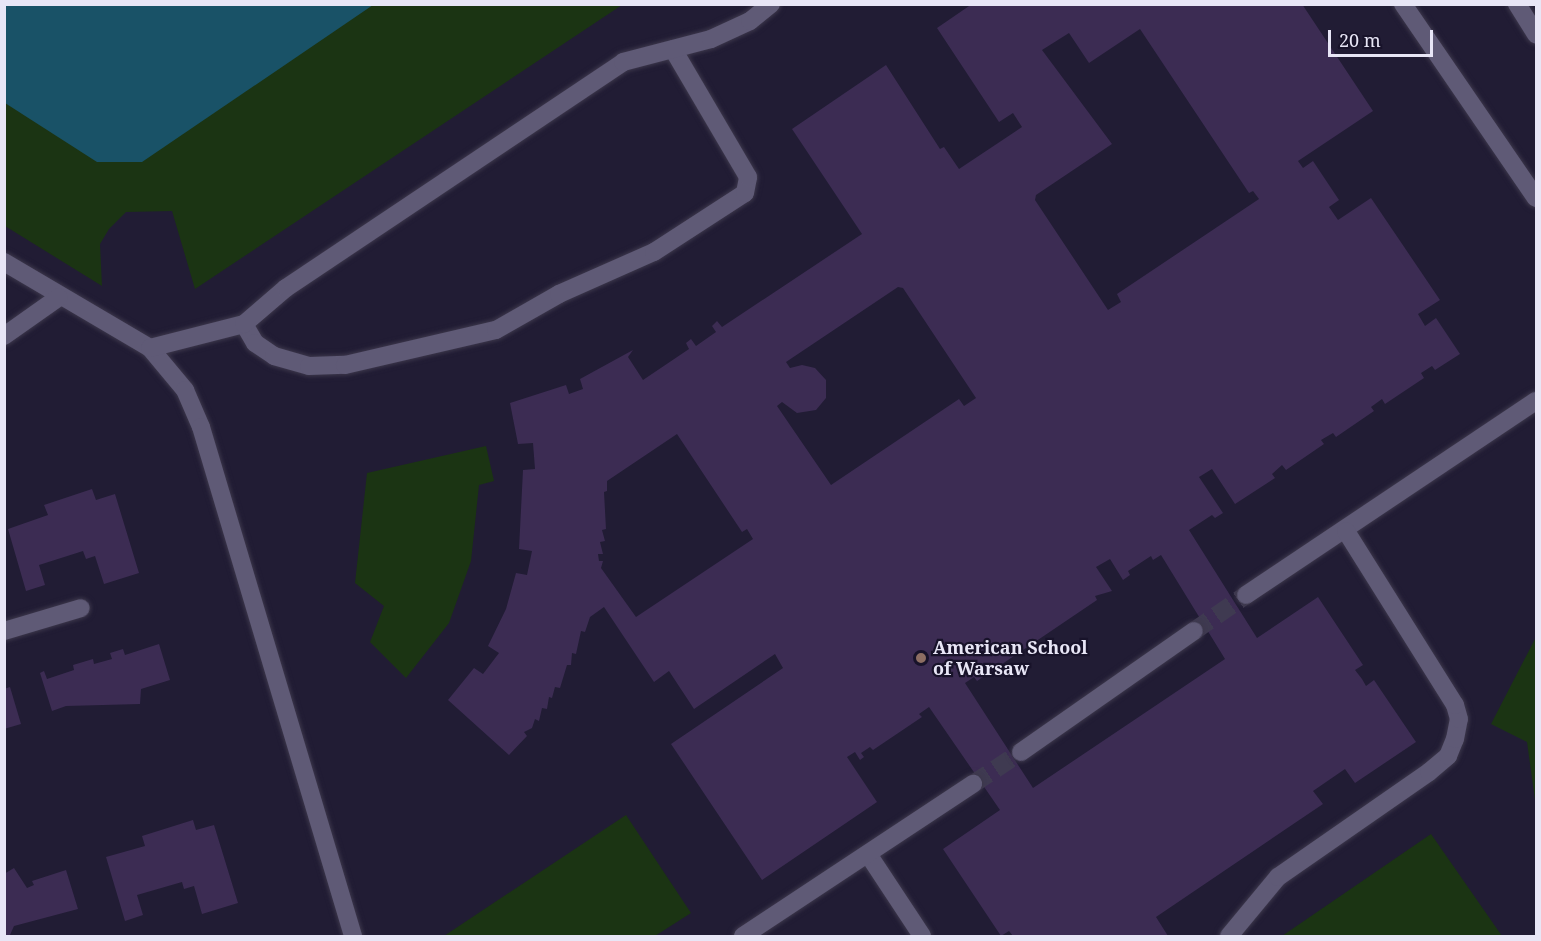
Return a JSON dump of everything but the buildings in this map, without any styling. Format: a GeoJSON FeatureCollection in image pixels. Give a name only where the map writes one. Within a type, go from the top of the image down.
{"type":"FeatureCollection","features":[{"type":"Feature","properties":{"kind":"street"},"geometry":{"type":"LineString","coordinates":[[150,348],[244,324],[286,288],[623,62],[711,39],[750,21],[771,4]]}},
{"type":"Feature","properties":{"kind":"street"},"geometry":{"type":"LineString","coordinates":[[1403,4],[1536,198]]}},
{"type":"Feature","properties":{"kind":"street"},"geometry":{"type":"LineString","coordinates":[[1517,4],[1536,34]]}},
{"type":"Feature","properties":{"kind":"street"},"geometry":{"type":"LineString","coordinates":[[244,324],[255,343],[274,356],[309,366],[345,365],[496,330],[559,294],[654,252],[746,193],[748,177],[673,49]]}},
{"type":"Feature","properties":{"kind":"street"},"geometry":{"type":"LineString","coordinates":[[4,262],[59,297],[150,348],[184,390],[201,427],[354,936]]}},
{"type":"Feature","properties":{"kind":"street"},"geometry":{"type":"LineString","coordinates":[[4,336],[59,297]]}},
{"type":"Feature","properties":{"kind":"street"},"geometry":{"type":"LineString","coordinates":[[1246,596],[1346,531],[1536,401]]}},
{"type":"Feature","properties":{"kind":"street"},"geometry":{"type":"LineString","coordinates":[[1229,936],[1278,877],[1429,772],[1448,756],[1455,739],[1459,719],[1455,705],[1346,531]]}},
{"type":"Feature","properties":{"kind":"street"},"geometry":{"type":"LineString","coordinates":[[4,631],[81,608]]}},
{"type":"Feature","properties":{"kind":"street"},"geometry":{"type":"LineString","coordinates":[[1021,752],[1194,631]]}},
{"type":"Feature","properties":{"kind":"street"},"geometry":{"type":"LineString","coordinates":[[743,936],[973,784]]}},
{"type":"Feature","properties":{"kind":"street"},"geometry":{"type":"LineString","coordinates":[[867,854],[922,936]]}},
{"type":"Feature","properties":{"kind":"green space"},"geometry":{"type":"Polygon","coordinates":[[[4,5],[622,5],[195,289],[172,211],[126,212],[109,229],[100,244],[102,286],[5,226],[4,5]]]}},
{"type":"Feature","properties":{"kind":"green space"},"geometry":{"type":"Polygon","coordinates":[[[486,446],[494,481],[479,485],[471,561],[449,623],[406,678],[370,642],[384,606],[355,583],[367,473],[486,446]]]}},
{"type":"Feature","properties":{"kind":"green space"},"geometry":{"type":"Polygon","coordinates":[[[1536,637],[1536,807],[1527,742],[1491,724],[1536,637]]]}},
{"type":"Feature","properties":{"kind":"green space"},"geometry":{"type":"Polygon","coordinates":[[[626,815],[691,913],[655,936],[444,936],[626,815]]]}},
{"type":"Feature","properties":{"kind":"green space"},"geometry":{"type":"Polygon","coordinates":[[[1431,834],[1502,936],[1282,936],[1431,834]]]}},
{"type":"Feature","properties":{"kind":"water"},"geometry":{"type":"Polygon","coordinates":[[[4,5],[373,5],[142,162],[97,162],[5,103],[4,5]]]}},
{"type":"Feature","properties":{"kind":"tunnel"},"geometry":{"type":"LineString","coordinates":[[1194,631],[1246,595]]}},
{"type":"Feature","properties":{"kind":"tunnel"},"geometry":{"type":"LineString","coordinates":[[973,784],[1021,752]]}},
{"type":"Feature","properties":{"kind":"place","name":"American School of Warsaw"},"geometry":{"type":"Point","coordinates":[921,658]}}]}
